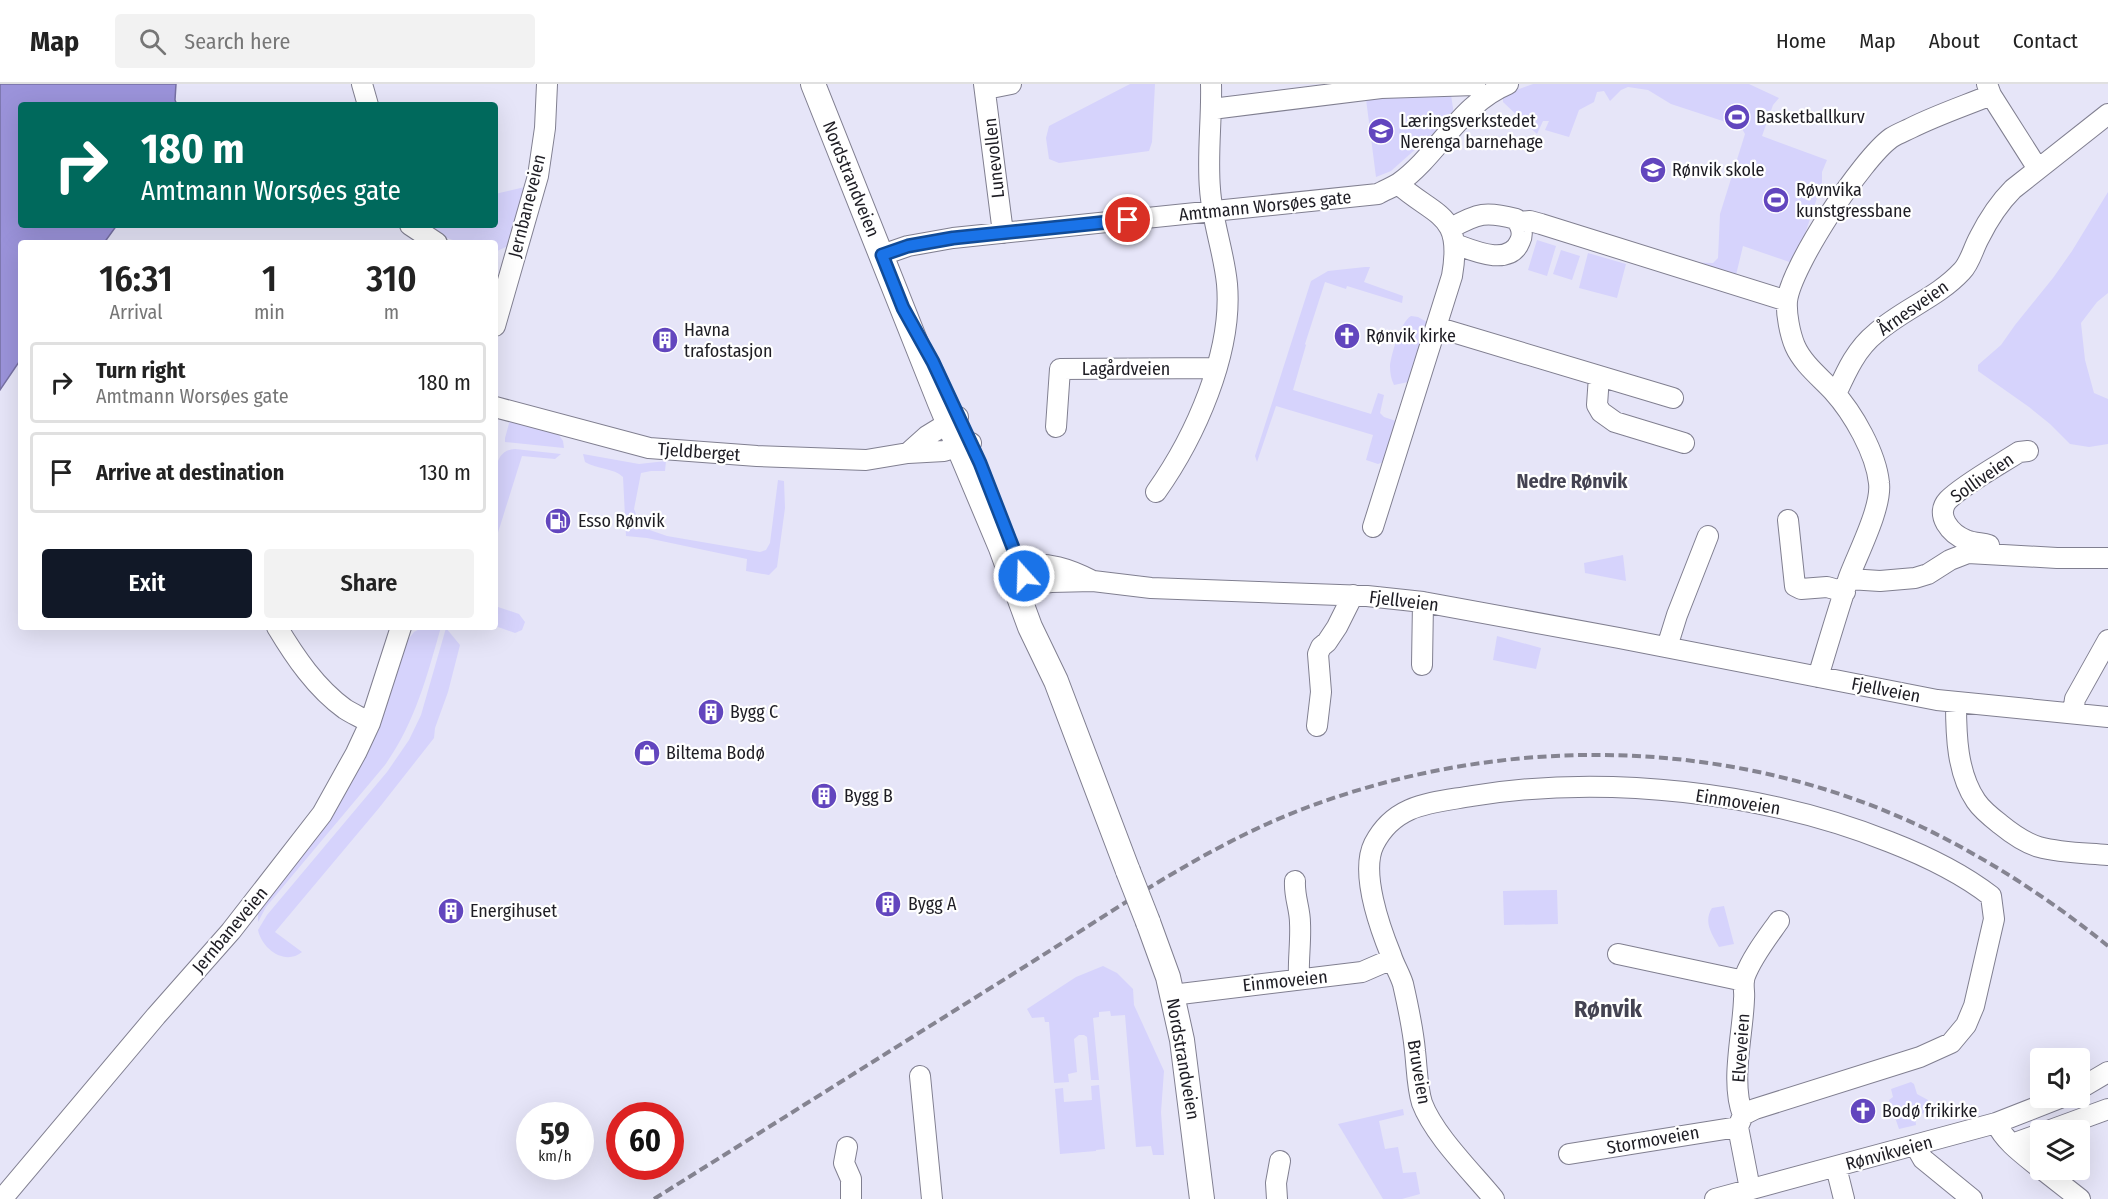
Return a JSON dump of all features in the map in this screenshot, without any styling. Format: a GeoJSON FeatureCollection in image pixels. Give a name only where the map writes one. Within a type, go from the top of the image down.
{"type":"FeatureCollection","features":[{"type":"Feature","properties":{"kind":"main road","name":"Nordstrandveien"},"geometry":{"type":"LineString","coordinates":[[813,84],[903,308],[1021,577],[1053,664],[1056,681],[1168,977],[1183,1047],[1202,1199]]}},
{"type":"Feature","properties":{"kind":"street"},"geometry":{"type":"LineString","coordinates":[[362,84],[367,102]]}},
{"type":"Feature","properties":{"kind":"street","name":"Jernbaneveien"},"geometry":{"type":"LineString","coordinates":[[498,305],[503,269],[538,176],[545,128],[547,84]]}},
{"type":"Feature","properties":{"kind":"street"},"geometry":{"type":"LineString","coordinates":[[985,87],[1011,84]]}},
{"type":"Feature","properties":{"kind":"street"},"geometry":{"type":"LineString","coordinates":[[1156,492],[1189,436],[1210,388],[1226,323],[1227,286],[1224,262],[1209,187],[1211,84]]}},
{"type":"Feature","properties":{"kind":"street","name":"Amtmann Worsøes gate"},"geometry":{"type":"LineString","coordinates":[[882,255],[908,246],[953,238],[1378,194],[1398,184],[1414,170],[1468,110],[1491,92],[1508,84]]}},
{"type":"Feature","properties":{"kind":"street"},"geometry":{"type":"LineString","coordinates":[[1212,109],[1381,88],[1475,85]]}},
{"type":"Feature","properties":{"kind":"street","name":"Lunevollen"},"geometry":{"type":"LineString","coordinates":[[985,87],[1003,233]]}},
{"type":"Feature","properties":{"kind":"street"},"geometry":{"type":"LineString","coordinates":[[1818,677],[1847,586],[1880,495],[1879,480],[1866,442],[1836,394],[1803,360],[1795,345],[1787,301],[1795,278],[1815,237],[1836,203],[1876,152],[1891,138],[1989,89],[2038,169]]}},
{"type":"Feature","properties":{"kind":"street","name":"Årnesveien"},"geometry":{"type":"LineString","coordinates":[[1836,394],[1863,345],[1888,322],[1935,295],[1964,269],[2000,202],[2108,114]]}},
{"type":"Feature","properties":{"kind":"street"},"geometry":{"type":"LineString","coordinates":[[1398,184],[1429,206],[1453,236],[1474,251],[1506,255],[1515,251],[1522,234],[1516,219],[1490,214],[1475,215],[1453,236]]}},
{"type":"Feature","properties":{"kind":"street"},"geometry":{"type":"LineString","coordinates":[[1519,222],[1530,221],[1787,301]]}},
{"type":"Feature","properties":{"kind":"street"},"geometry":{"type":"LineString","coordinates":[[414,228],[432,240]]}},
{"type":"Feature","properties":{"kind":"street"},"geometry":{"type":"LineString","coordinates":[[1373,527],[1452,276],[1455,259],[1453,236]]}},
{"type":"Feature","properties":{"kind":"street"},"geometry":{"type":"LineString","coordinates":[[1436,327],[1673,398]]}},
{"type":"Feature","properties":{"kind":"street","name":"Lagårdveien"},"geometry":{"type":"LineString","coordinates":[[1056,427],[1060,369],[1216,368]]}},
{"type":"Feature","properties":{"kind":"street"},"geometry":{"type":"LineString","coordinates":[[1599,376],[1597,405],[1607,418],[1684,442]]}},
{"type":"Feature","properties":{"kind":"street","name":"Tjeldberget"},"geometry":{"type":"LineString","coordinates":[[498,408],[649,448],[843,461],[944,451],[965,446]]}},
{"type":"Feature","properties":{"kind":"street"},"geometry":{"type":"LineString","coordinates":[[908,453],[927,436],[953,419]]}},
{"type":"Feature","properties":{"kind":"street","name":"Solliveien"},"geometry":{"type":"LineString","coordinates":[[1995,553],[1995,548],[1991,545],[1957,536],[1944,520],[1943,508],[1947,501],[1958,492],[2019,452],[2028,451]]}},
{"type":"Feature","properties":{"kind":"street","name":"Solliveien"},"geometry":{"type":"LineString","coordinates":[[1788,520],[1796,586],[1801,589],[1915,578],[1928,574],[1950,560],[1968,553],[2057,558],[2108,558]]}},
{"type":"Feature","properties":{"kind":"street"},"geometry":{"type":"LineString","coordinates":[[1667,647],[1708,536]]}},
{"type":"Feature","properties":{"kind":"street","name":"Fjellveien"},"geometry":{"type":"LineString","coordinates":[[1021,577],[1050,582],[1093,581],[1151,588],[1353,595],[1423,602],[1956,703],[2108,717]]}},
{"type":"Feature","properties":{"kind":"street","name":"Fjellveien"},"geometry":{"type":"LineString","coordinates":[[1317,726],[1321,692],[1318,654],[1337,627],[1353,595]]}},
{"type":"Feature","properties":{"kind":"street"},"geometry":{"type":"LineString","coordinates":[[1422,665],[1423,602]]}},
{"type":"Feature","properties":{"kind":"street"},"geometry":{"type":"LineString","coordinates":[[280,630],[294,655],[327,694],[347,711],[370,723]]}},
{"type":"Feature","properties":{"kind":"street","name":"Jernbaneveien"},"geometry":{"type":"LineString","coordinates":[[2,1199],[156,1016],[231,931],[322,814],[370,723],[400,630]]}},
{"type":"Feature","properties":{"kind":"street"},"geometry":{"type":"LineString","coordinates":[[2073,713],[2075,699],[2108,640]]}},
{"type":"Feature","properties":{"kind":"street"},"geometry":{"type":"LineString","coordinates":[[1956,703],[1960,759],[1968,784],[1977,801],[1988,814],[2006,829],[2038,847],[2108,855]]}},
{"type":"Feature","properties":{"kind":"street","name":"Einmoveien"},"geometry":{"type":"LineString","coordinates":[[1172,995],[1362,972],[1392,959],[1372,892],[1369,873],[1372,847],[1383,829],[1401,813],[1418,806],[1486,794],[1601,787],[1669,791],[1774,807],[1845,826],[1917,853],[1944,866],[1991,896],[1994,919],[1974,1006],[1966,1025],[1951,1043],[1920,1057],[1755,1109],[1741,1121]]}},
{"type":"Feature","properties":{"kind":"street"},"geometry":{"type":"LineString","coordinates":[[1294,881],[1294,895],[1300,912],[1299,979]]}},
{"type":"Feature","properties":{"kind":"street","name":"Elveveien"},"geometry":{"type":"LineString","coordinates":[[1741,1121],[1738,1072],[1745,997],[1743,981],[1748,969],[1779,921]]}},
{"type":"Feature","properties":{"kind":"street"},"geometry":{"type":"LineString","coordinates":[[1618,954],[1743,981]]}},
{"type":"Feature","properties":{"kind":"street","name":"Bruveien"},"geometry":{"type":"LineString","coordinates":[[1392,959],[1402,981],[1415,1048],[1419,1088],[1429,1118],[1494,1199]]}},
{"type":"Feature","properties":{"kind":"street"},"geometry":{"type":"LineString","coordinates":[[2090,1083],[2108,1072]]}},
{"type":"Feature","properties":{"kind":"street"},"geometry":{"type":"LineString","coordinates":[[920,1076],[932,1199]]}},
{"type":"Feature","properties":{"kind":"street","name":"Rønvikveien"},"geometry":{"type":"LineString","coordinates":[[1715,1199],[1996,1123],[2034,1108]]}},
{"type":"Feature","properties":{"kind":"street"},"geometry":{"type":"LineString","coordinates":[[2077,1120],[2108,1108]]}},
{"type":"Feature","properties":{"kind":"street"},"geometry":{"type":"LineString","coordinates":[[1741,1121],[1750,1189]]}},
{"type":"Feature","properties":{"kind":"street","name":"Stormoveien"},"geometry":{"type":"LineString","coordinates":[[1569,1154],[1741,1121]]}},
{"type":"Feature","properties":{"kind":"street"},"geometry":{"type":"LineString","coordinates":[[1996,1123],[2012,1144],[2030,1160]]}},
{"type":"Feature","properties":{"kind":"street"},"geometry":{"type":"LineString","coordinates":[[2012,1144],[2030,1138]]}},
{"type":"Feature","properties":{"kind":"street"},"geometry":{"type":"LineString","coordinates":[[1915,1146],[1923,1159],[1972,1199]]}},
{"type":"Feature","properties":{"kind":"street"},"geometry":{"type":"LineString","coordinates":[[848,1147],[844,1163],[851,1179],[851,1199]]}},
{"type":"Feature","properties":{"kind":"street"},"geometry":{"type":"LineString","coordinates":[[1277,1199],[1276,1183],[1280,1161]]}},
{"type":"Feature","properties":{"kind":"street"},"geometry":{"type":"LineString","coordinates":[[1836,1167],[1844,1199]]}},
{"type":"Feature","properties":{"kind":"street"},"geometry":{"type":"LineString","coordinates":[[2055,1180],[2080,1199]]}},
{"type":"Feature","properties":{"kind":"shaded area"},"geometry":{"type":"Polygon","coordinates":[[[0,84],[176,84],[176,102],[18,102],[18,228],[115,228],[106,240],[18,240],[18,363],[0,390],[0,84]]]}},
{"type":"Feature","properties":{"kind":"shaded area"},"geometry":{"type":"Polygon","coordinates":[[[1130,84],[1155,84],[1152,142],[1149,151],[1059,163],[1049,159],[1046,138],[1049,126],[1130,84]]]}},
{"type":"Feature","properties":{"kind":"shaded area"},"geometry":{"type":"Polygon","coordinates":[[[1533,84],[1749,84],[1779,98],[1773,105],[1762,136],[1827,160],[1822,172],[1822,183],[1795,264],[1743,246],[1736,275],[1773,288],[1676,262],[1713,263],[1718,258],[1720,214],[1745,134],[1741,127],[1671,104],[1648,90],[1628,87],[1621,90],[1610,101],[1604,91],[1597,92],[1594,102],[1579,110],[1569,137],[1545,130],[1549,121],[1543,121],[1537,134],[1503,102],[1503,95],[1533,84]]]}},
{"type":"Feature","properties":{"kind":"shaded area"},"geometry":{"type":"Polygon","coordinates":[[[1450,88],[1454,115],[1391,171],[1376,177],[1366,99],[1450,88]]]}},
{"type":"Feature","properties":{"kind":"shaded area"},"geometry":{"type":"Polygon","coordinates":[[[529,186],[508,246],[498,251],[498,240],[454,240],[428,228],[498,228],[498,193],[529,186]]]}},
{"type":"Feature","properties":{"kind":"shaded area"},"geometry":{"type":"Polygon","coordinates":[[[2108,192],[2108,293],[2097,302],[2081,323],[2085,360],[2094,393],[2108,399],[2108,444],[2089,447],[2070,444],[2029,407],[1978,371],[1978,365],[2001,345],[2053,278],[2108,192]]]}},
{"type":"Feature","properties":{"kind":"shaded area"},"geometry":{"type":"Polygon","coordinates":[[[1537,240],[1556,246],[1547,276],[1528,270],[1537,240]]]}},
{"type":"Feature","properties":{"kind":"shaded area"},"geometry":{"type":"Polygon","coordinates":[[[1561,250],[1580,256],[1572,280],[1553,274],[1561,250]]]}},
{"type":"Feature","properties":{"kind":"shaded area"},"geometry":{"type":"Polygon","coordinates":[[[1588,253],[1626,264],[1617,298],[1579,288],[1588,253]]]}},
{"type":"Feature","properties":{"kind":"shaded area"},"geometry":{"type":"Polygon","coordinates":[[[1370,267],[1364,282],[1403,296],[1402,303],[1347,286],[1346,289],[1325,282],[1293,390],[1371,414],[1378,393],[1384,395],[1380,413],[1396,421],[1386,461],[1378,464],[1366,460],[1373,435],[1276,406],[1257,462],[1255,456],[1311,281],[1328,271],[1370,267]]]}},
{"type":"Feature","properties":{"kind":"shaded area"},"geometry":{"type":"Polygon","coordinates":[[[1411,316],[1427,322],[1413,381],[1394,385],[1390,369],[1392,354],[1400,331],[1411,316]]]}},
{"type":"Feature","properties":{"kind":"shaded area"},"geometry":{"type":"Polygon","coordinates":[[[510,420],[559,435],[564,448],[505,442],[510,420]]]}},
{"type":"Feature","properties":{"kind":"shaded area"},"geometry":{"type":"Polygon","coordinates":[[[515,449],[561,454],[555,459],[522,456],[498,532],[498,461],[507,451],[515,449]]]}},
{"type":"Feature","properties":{"kind":"shaded area"},"geometry":{"type":"Polygon","coordinates":[[[583,454],[639,464],[666,461],[665,471],[641,473],[634,509],[641,527],[667,536],[760,552],[766,550],[770,543],[778,480],[784,481],[785,508],[777,567],[769,575],[746,571],[747,559],[647,538],[626,536],[623,477],[585,462],[583,454]]]}},
{"type":"Feature","properties":{"kind":"shaded area"},"geometry":{"type":"Polygon","coordinates":[[[1623,555],[1626,581],[1585,573],[1584,563],[1623,555]]]}},
{"type":"Feature","properties":{"kind":"shaded area"},"geometry":{"type":"Polygon","coordinates":[[[498,607],[519,614],[525,622],[522,630],[515,633],[498,627],[498,607]]]}},
{"type":"Feature","properties":{"kind":"shaded area"},"geometry":{"type":"Polygon","coordinates":[[[440,630],[419,699],[404,733],[385,765],[266,907],[258,922],[258,914],[263,905],[324,826],[381,719],[407,641],[414,632],[440,630]]]}},
{"type":"Feature","properties":{"kind":"shaded area"},"geometry":{"type":"Polygon","coordinates":[[[445,630],[448,630],[460,645],[434,738],[379,808],[275,932],[302,952],[289,957],[275,953],[264,943],[258,930],[267,915],[387,772],[409,740],[421,715],[445,630]]]}},
{"type":"Feature","properties":{"kind":"shaded area"},"geometry":{"type":"Polygon","coordinates":[[[1497,636],[1541,648],[1536,669],[1493,660],[1497,636]]]}},
{"type":"Feature","properties":{"kind":"shaded area"},"geometry":{"type":"Polygon","coordinates":[[[1557,890],[1558,924],[1504,925],[1503,891],[1557,890]]]}},
{"type":"Feature","properties":{"kind":"shaded area"},"geometry":{"type":"Polygon","coordinates":[[[1724,906],[1734,944],[1719,947],[1708,918],[1712,908],[1724,906]]]}},
{"type":"Feature","properties":{"kind":"shaded area"},"geometry":{"type":"Polygon","coordinates":[[[1103,966],[1117,973],[1133,989],[1134,1005],[1164,1071],[1161,1112],[1164,1155],[1153,1155],[1151,1146],[1136,1147],[1125,1015],[1111,1016],[1110,1011],[1099,1012],[1099,1017],[1093,1018],[1099,1080],[1091,1080],[1087,1037],[1079,1035],[1074,1039],[1077,1072],[1068,1074],[1069,1082],[1054,1083],[1049,1022],[1045,1022],[1044,1017],[1032,1018],[1027,1009],[1076,977],[1103,966]]]}},
{"type":"Feature","properties":{"kind":"shaded area"},"geometry":{"type":"Polygon","coordinates":[[[1911,1082],[1917,1094],[1928,1100],[1928,1107],[1924,1113],[1915,1116],[1916,1125],[1899,1129],[1889,1100],[1893,1097],[1891,1089],[1911,1082]]]}},
{"type":"Feature","properties":{"kind":"shaded area"},"geometry":{"type":"Polygon","coordinates":[[[1099,1085],[1105,1149],[1060,1154],[1055,1089],[1063,1088],[1064,1102],[1092,1100],[1091,1086],[1099,1085]]]}},
{"type":"Feature","properties":{"kind":"shaded area"},"geometry":{"type":"Polygon","coordinates":[[[1403,1109],[1404,1115],[1379,1121],[1385,1149],[1398,1147],[1403,1173],[1416,1172],[1420,1194],[1402,1199],[1383,1199],[1338,1124],[1403,1109]]]}},
{"type":"Feature","properties":{"kind":"railway"},"geometry":{"type":"LineString","coordinates":[[654,1199],[1132,898],[1236,839],[1308,807],[1384,783],[1461,766],[1539,757],[1618,755],[1697,761],[1774,776],[1850,798],[1949,840],[2019,882],[2108,946]]}},
{"type":"Feature","properties":{"kind":"place","name":"Basketballkurv"},"geometry":{"type":"Point","coordinates":[1737,117]}},
{"type":"Feature","properties":{"kind":"place","name":"Læringsverkstedet Nerenga barnehage"},"geometry":{"type":"Point","coordinates":[1381,131]}},
{"type":"Feature","properties":{"kind":"place","name":"Rønvik skole"},"geometry":{"type":"Point","coordinates":[1653,170]}},
{"type":"Feature","properties":{"kind":"place","name":"Røvnvika kunstgressbane"},"geometry":{"type":"Point","coordinates":[1776,200]}},
{"type":"Feature","properties":{"kind":"place","name":"Rønvik kirke"},"geometry":{"type":"Point","coordinates":[1347,336]}},
{"type":"Feature","properties":{"kind":"place","name":"Havna trafostasjon"},"geometry":{"type":"Point","coordinates":[665,340]}},
{"type":"Feature","properties":{"kind":"place","name":"Esso Rønvik"},"geometry":{"type":"Point","coordinates":[558,521]}},
{"type":"Feature","properties":{"kind":"place","name":"Bygg C"},"geometry":{"type":"Point","coordinates":[711,712]}},
{"type":"Feature","properties":{"kind":"place","name":"Biltema Bodø"},"geometry":{"type":"Point","coordinates":[647,753]}},
{"type":"Feature","properties":{"kind":"place","name":"Bygg B"},"geometry":{"type":"Point","coordinates":[824,796]}},
{"type":"Feature","properties":{"kind":"place","name":"Bygg A"},"geometry":{"type":"Point","coordinates":[888,904]}},
{"type":"Feature","properties":{"kind":"place","name":"Energihuset"},"geometry":{"type":"Point","coordinates":[451,911]}},
{"type":"Feature","properties":{"kind":"place","name":"Bodø frikirke"},"geometry":{"type":"Point","coordinates":[1863,1111]}},
{"type":"Feature","properties":{"kind":"district","name":"Nedre Rønvik"},"geometry":{"type":"Point","coordinates":[1572,481]}},
{"type":"Feature","properties":{"kind":"district","name":"Rønvik"},"geometry":{"type":"Point","coordinates":[1608,1009]}},
{"type":"Feature","properties":{"kind":"route"},"geometry":{"type":"LineString","coordinates":[[1024,576],[980,463],[933,362],[903,308],[882,255],[908,246],[953,238],[1128,220]]}}]}
